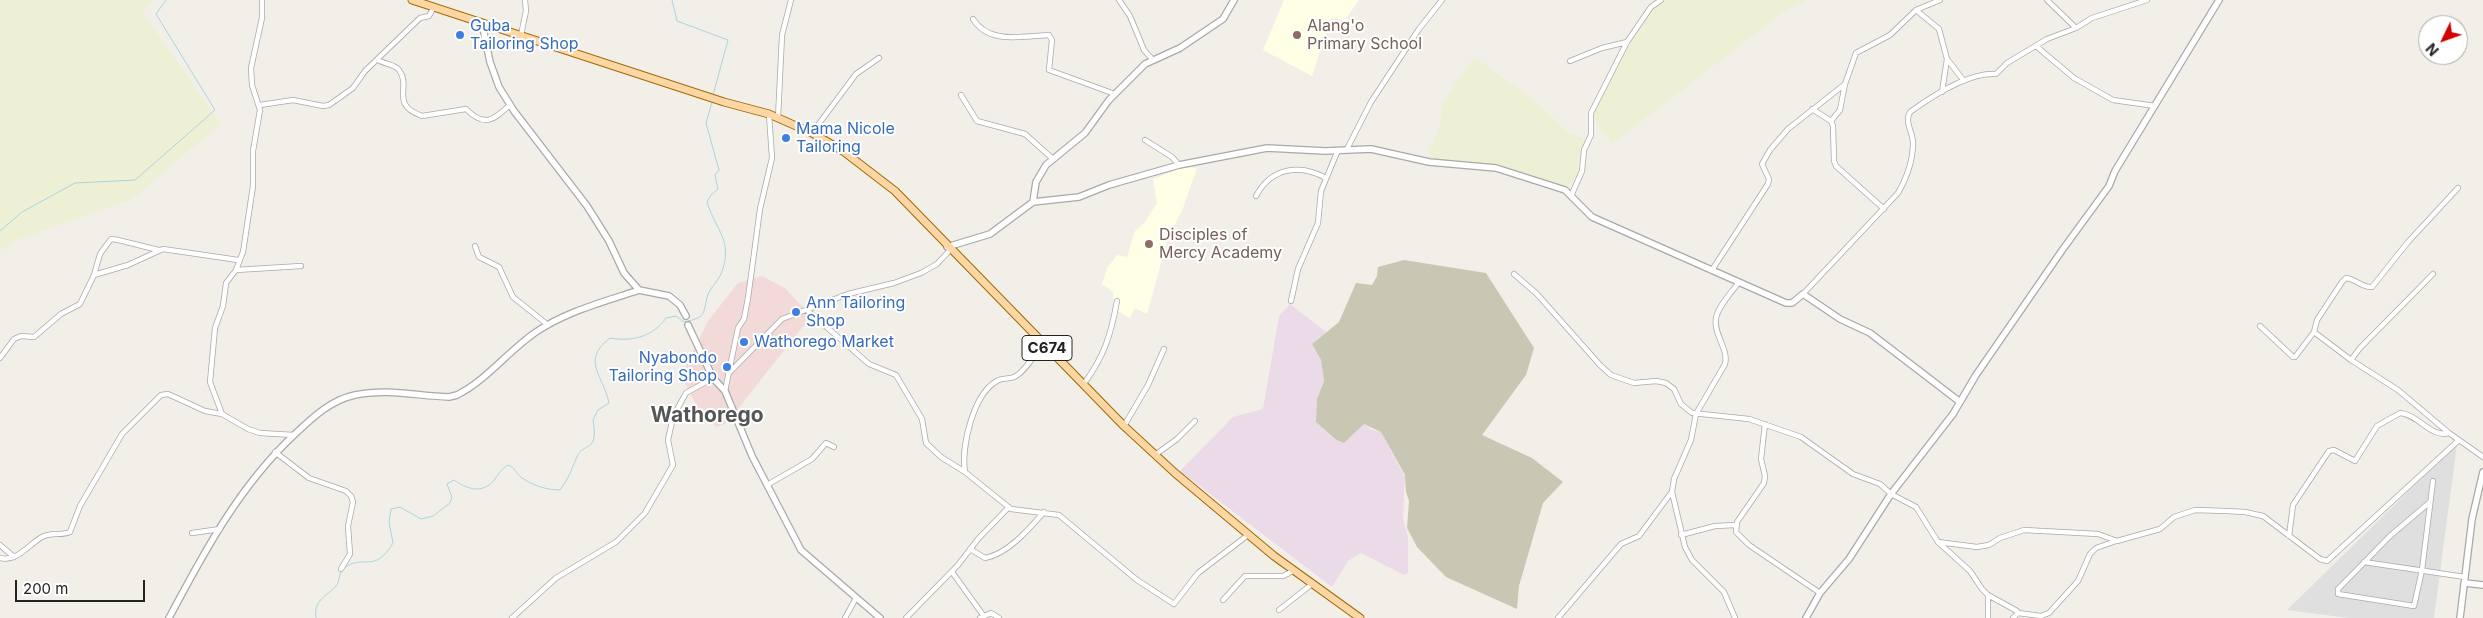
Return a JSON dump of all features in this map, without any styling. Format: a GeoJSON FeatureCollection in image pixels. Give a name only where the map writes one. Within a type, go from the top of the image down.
{"type":"FeatureCollection","features":[{"type":"Feature","properties":{"kind":"main road","name":"C674"},"geometry":{"type":"LineString","coordinates":[[412,0],[430,4],[482,23],[772,117],[812,134],[843,151],[894,191],[1083,385],[1155,455],[1248,535],[1360,618]]}},
{"type":"Feature","properties":{"kind":"street"},"geometry":{"type":"LineString","coordinates":[[222,414],[210,382],[215,328],[222,306],[226,283],[236,270],[246,240],[253,186],[253,151],[260,105],[252,85],[251,68],[260,30],[262,0]]}},
{"type":"Feature","properties":{"kind":"street"},"geometry":{"type":"LineString","coordinates":[[521,35],[526,11],[525,0]]}},
{"type":"Feature","properties":{"kind":"street"},"geometry":{"type":"LineString","coordinates":[[725,391],[738,328],[745,312],[760,209],[772,158],[772,117],[782,35],[791,0]]}},
{"type":"Feature","properties":{"kind":"street"},"geometry":{"type":"LineString","coordinates":[[1119,0],[1130,16],[1144,50],[1153,60]]}},
{"type":"Feature","properties":{"kind":"street"},"geometry":{"type":"LineString","coordinates":[[1033,202],[1036,182],[1046,165],[1084,133],[1115,94],[1145,64],[1180,48],[1223,19],[1234,0]]}},
{"type":"Feature","properties":{"kind":"street"},"geometry":{"type":"LineString","coordinates":[[1347,149],[1371,102],[1419,28],[1442,0]]}},
{"type":"Feature","properties":{"kind":"street"},"geometry":{"type":"LineString","coordinates":[[1831,121],[1840,110],[1856,53],[1890,35],[1916,10],[1940,0]]}},
{"type":"Feature","properties":{"kind":"street"},"geometry":{"type":"LineString","coordinates":[[2047,0],[2076,28]]}},
{"type":"Feature","properties":{"kind":"street"},"geometry":{"type":"LineString","coordinates":[[2128,0],[2133,5]]}},
{"type":"Feature","properties":{"kind":"street"},"geometry":{"type":"LineString","coordinates":[[729,373],[778,322],[848,294],[894,283],[921,273],[937,264],[949,248],[990,234],[1033,202],[1079,198],[1109,185],[1179,165],[1267,148],[1371,149],[1429,162],[1496,168],[1564,190],[1592,217],[1790,304],[1803,294],[1898,193],[1908,170],[1913,141],[1908,115],[1964,80],[1987,74],[1996,74],[2007,63],[2047,39],[2076,28],[2092,18],[2146,0]]}},
{"type":"Feature","properties":{"kind":"street"},"geometry":{"type":"LineString","coordinates":[[1806,618],[1820,593],[1849,559],[1891,494],[1960,402],[2063,249],[2109,186],[2115,171],[2219,0]]}},
{"type":"Feature","properties":{"kind":"street"},"geometry":{"type":"LineString","coordinates":[[1571,196],[1582,171],[1584,150],[1591,135],[1591,113],[1627,42],[1656,1]]}},
{"type":"Feature","properties":{"kind":"street"},"geometry":{"type":"LineString","coordinates":[[260,105],[293,100],[325,106],[352,88],[365,71],[420,18],[429,16],[430,4]]}},
{"type":"Feature","properties":{"kind":"street"},"geometry":{"type":"LineString","coordinates":[[1916,10],[1939,29],[1947,59],[1942,92]]}},
{"type":"Feature","properties":{"kind":"street"},"geometry":{"type":"LineString","coordinates":[[973,19],[981,30],[995,36],[1050,35],[1052,40],[1049,70],[1115,94]]}},
{"type":"Feature","properties":{"kind":"street"},"geometry":{"type":"LineString","coordinates":[[482,23],[496,80],[510,105],[587,206],[609,241],[624,273],[639,290]]}},
{"type":"Feature","properties":{"kind":"street"},"geometry":{"type":"LineString","coordinates":[[1570,61],[1602,48],[1627,42]]}},
{"type":"Feature","properties":{"kind":"street"},"geometry":{"type":"LineString","coordinates":[[2036,46],[2074,78],[2113,100],[2154,106]]}},
{"type":"Feature","properties":{"kind":"street"},"geometry":{"type":"LineString","coordinates":[[812,134],[856,74],[879,58]]}},
{"type":"Feature","properties":{"kind":"street"},"geometry":{"type":"LineString","coordinates":[[1947,59],[1964,80]]}},
{"type":"Feature","properties":{"kind":"street"},"geometry":{"type":"LineString","coordinates":[[378,60],[399,70],[402,76],[402,99],[404,104],[422,116],[466,110],[474,118],[484,121],[494,119],[510,105]]}},
{"type":"Feature","properties":{"kind":"street"},"geometry":{"type":"LineString","coordinates":[[1712,270],[1768,184],[1769,179],[1762,164],[1770,150],[1788,130],[1846,84]]}},
{"type":"Feature","properties":{"kind":"street"},"geometry":{"type":"LineString","coordinates":[[961,95],[977,121],[1025,134],[1053,159]]}},
{"type":"Feature","properties":{"kind":"street"},"geometry":{"type":"LineString","coordinates":[[1812,110],[1831,121],[1834,132],[1835,164],[1884,209]]}},
{"type":"Feature","properties":{"kind":"street"},"geometry":{"type":"LineString","coordinates":[[1145,140],[1172,157],[1179,165]]}},
{"type":"Feature","properties":{"kind":"street"},"geometry":{"type":"LineString","coordinates":[[1291,301],[1298,270],[1318,223],[1319,200],[1338,150]]}},
{"type":"Feature","properties":{"kind":"street"},"geometry":{"type":"LineString","coordinates":[[1256,196],[1267,179],[1286,172],[1307,170],[1326,178]]}},
{"type":"Feature","properties":{"kind":"street"},"geometry":{"type":"LineString","coordinates":[[2260,326],[2294,358],[2314,332],[2317,320],[2342,282],[2346,278],[2353,279],[2366,287],[2372,287],[2408,242],[2458,188]]}},
{"type":"Feature","properties":{"kind":"street"},"geometry":{"type":"LineString","coordinates":[[0,358],[14,339],[21,336],[34,337],[61,314],[80,304],[94,276],[100,254],[112,238],[159,250],[238,260]]}},
{"type":"Feature","properties":{"kind":"street"},"geometry":{"type":"LineString","coordinates":[[475,246],[479,258],[499,267],[513,297],[548,325]]}},
{"type":"Feature","properties":{"kind":"street"},"geometry":{"type":"LineString","coordinates":[[94,276],[128,265],[159,250]]}},
{"type":"Feature","properties":{"kind":"street"},"geometry":{"type":"LineString","coordinates":[[236,270],[301,266]]}},
{"type":"Feature","properties":{"kind":"street"},"geometry":{"type":"LineString","coordinates":[[1514,274],[1538,294],[1611,375],[1634,383],[1656,381],[1666,383],[1674,389],[1681,404],[1696,414],[1734,416],[1765,424],[1801,437],[1853,474],[1880,484],[1891,494],[1916,507],[1938,542],[1962,563],[1988,595],[2018,613],[2041,616],[2049,613],[2078,581],[2090,554],[2096,548],[2160,529],[2174,516],[2195,510],[2253,513],[2267,519],[2323,561],[2330,559],[2459,440]]}},
{"type":"Feature","properties":{"kind":"street"},"geometry":{"type":"LineString","coordinates":[[2351,360],[2360,348],[2433,274]]}},
{"type":"Feature","properties":{"kind":"street"},"geometry":{"type":"LineString","coordinates":[[1735,618],[1724,592],[1692,560],[1681,535],[1672,492],[1674,479],[1692,440],[1696,414],[1725,364],[1726,357],[1715,324],[1716,317],[1739,282]]}},
{"type":"Feature","properties":{"kind":"street"},"geometry":{"type":"LineString","coordinates":[[169,618],[242,493],[275,452],[313,416],[353,395],[378,392],[445,397],[457,395],[523,342],[548,325],[569,314],[639,290],[669,296],[680,305],[713,378],[725,391],[767,485],[801,550],[880,618]]}},
{"type":"Feature","properties":{"kind":"street"},"geometry":{"type":"LineString","coordinates":[[1803,294],[1840,319],[1870,332],[1960,402]]}},
{"type":"Feature","properties":{"kind":"street"},"geometry":{"type":"LineString","coordinates":[[1083,385],[1098,364],[1107,345],[1117,301]]}},
{"type":"Feature","properties":{"kind":"street"},"geometry":{"type":"LineString","coordinates":[[808,310],[869,364],[896,375],[922,420],[926,443],[941,457],[965,472],[1008,508],[1018,511],[1044,512],[1059,515],[1136,580],[1174,604],[1198,573],[1248,535]]}},
{"type":"Feature","properties":{"kind":"street"},"geometry":{"type":"LineString","coordinates":[[2314,332],[2351,360],[2398,390],[2449,433],[2483,457]]}},
{"type":"Feature","properties":{"kind":"street"},"geometry":{"type":"LineString","coordinates":[[965,472],[964,461],[967,448],[967,432],[975,407],[997,381],[1017,376],[1043,343]]}},
{"type":"Feature","properties":{"kind":"street"},"geometry":{"type":"LineString","coordinates":[[1124,426],[1148,385],[1164,349]]}},
{"type":"Feature","properties":{"kind":"street"},"geometry":{"type":"LineString","coordinates":[[512,618],[556,578],[616,542],[641,519],[673,465],[668,440],[673,417],[686,393],[713,378]]}},
{"type":"Feature","properties":{"kind":"street"},"geometry":{"type":"LineString","coordinates":[[0,558],[5,560],[14,557],[43,537],[70,532],[80,506],[100,475],[122,434],[161,395],[168,394],[199,409],[222,414],[248,430],[294,435]]}},
{"type":"Feature","properties":{"kind":"street"},"geometry":{"type":"LineString","coordinates":[[2289,536],[2293,505],[2329,450],[2334,450],[2355,462],[2377,426],[2400,413],[2409,416],[2439,434],[2449,433]]}},
{"type":"Feature","properties":{"kind":"street"},"geometry":{"type":"LineString","coordinates":[[1155,455],[1177,439],[1195,421]]}},
{"type":"Feature","properties":{"kind":"street"},"geometry":{"type":"LineString","coordinates":[[1765,424],[1761,459],[1765,476],[1764,483],[1736,525],[1736,532],[1744,540],[1820,593]]}},
{"type":"Feature","properties":{"kind":"street"},"geometry":{"type":"LineString","coordinates":[[767,485],[812,459],[826,443],[834,447]]}},
{"type":"Feature","properties":{"kind":"street"},"geometry":{"type":"LineString","coordinates":[[275,452],[309,478],[346,491],[351,496],[353,502],[348,526],[350,554],[341,568]]}},
{"type":"Feature","properties":{"kind":"street"},"geometry":{"type":"LineString","coordinates":[[2460,618],[2476,500],[2483,472]]}},
{"type":"Feature","properties":{"kind":"street"},"geometry":{"type":"LineString","coordinates":[[2430,502],[2364,562],[2338,589],[2339,594],[2414,606],[2422,570],[2433,481]]}},
{"type":"Feature","properties":{"kind":"street"},"geometry":{"type":"LineString","coordinates":[[1558,618],[1622,544],[1639,536],[1672,492]]}},
{"type":"Feature","properties":{"kind":"street"},"geometry":{"type":"LineString","coordinates":[[906,618],[952,572],[970,549],[1008,508]]}},
{"type":"Feature","properties":{"kind":"street"},"geometry":{"type":"LineString","coordinates":[[970,549],[985,558],[992,557],[1028,530],[1044,512]]}},
{"type":"Feature","properties":{"kind":"street"},"geometry":{"type":"LineString","coordinates":[[1681,535],[1715,526],[1736,525]]}},
{"type":"Feature","properties":{"kind":"street"},"geometry":{"type":"LineString","coordinates":[[192,533],[220,529]]}},
{"type":"Feature","properties":{"kind":"street"},"geometry":{"type":"LineString","coordinates":[[1938,542],[1977,547],[1989,545],[2000,538],[2024,530],[2098,534],[2117,541]]}},
{"type":"Feature","properties":{"kind":"street"},"geometry":{"type":"LineString","coordinates":[[0,545],[14,557]]}},
{"type":"Feature","properties":{"kind":"street"},"geometry":{"type":"LineString","coordinates":[[2364,562],[2422,570],[2483,585]]}},
{"type":"Feature","properties":{"kind":"street"},"geometry":{"type":"LineString","coordinates":[[1223,600],[1246,576],[1283,576],[1293,570]]}},
{"type":"Feature","properties":{"kind":"street"},"geometry":{"type":"LineString","coordinates":[[952,572],[982,617],[991,613],[999,618]]}},
{"type":"Feature","properties":{"kind":"street"},"geometry":{"type":"LineString","coordinates":[[1279,610],[1312,584]]}},
{"type":"Feature","properties":{"kind":"street"},"geometry":{"type":"LineString","coordinates":[[1988,595],[1988,618]]}},
{"type":"Feature","properties":{"kind":"street"},"geometry":{"type":"LineString","coordinates":[[845,618],[856,598]]}},
{"type":"Feature","properties":{"kind":"street"},"geometry":{"type":"LineString","coordinates":[[2013,618],[2018,613]]}},
{"type":"Feature","properties":{"kind":"shaded area"},"geometry":{"type":"Polygon","coordinates":[[[0,0],[153,0],[143,13],[221,124],[132,199],[14,241],[0,251],[0,0]]]}},
{"type":"Feature","properties":{"kind":"shaded area","name":"Alang'o Primary School"},"geometry":{"type":"Polygon","coordinates":[[[1284,0],[1359,0],[1345,20],[1331,18],[1312,76],[1263,50],[1284,0]]]}},
{"type":"Feature","properties":{"kind":"shaded area"},"geometry":{"type":"Polygon","coordinates":[[[1662,0],[1806,0],[1786,10],[1612,144],[1592,118],[1617,64],[1656,4],[1662,0]]]}},
{"type":"Feature","properties":{"kind":"shaded area"},"geometry":{"type":"Polygon","coordinates":[[[1474,57],[1535,101],[1568,132],[1587,140],[1578,157],[1578,173],[1568,189],[1495,166],[1427,159],[1440,124],[1442,104],[1474,57]]]}},
{"type":"Feature","properties":{"kind":"shaded area","name":"Disciples of Mercy Academy"},"geometry":{"type":"Polygon","coordinates":[[[1184,167],[1197,168],[1183,208],[1168,238],[1147,314],[1135,308],[1130,318],[1114,309],[1113,292],[1102,284],[1107,268],[1117,255],[1127,257],[1135,231],[1145,222],[1157,203],[1153,179],[1184,167]]]}},
{"type":"Feature","properties":{"kind":"shaded area"},"geometry":{"type":"Polygon","coordinates":[[[1404,260],[1486,273],[1534,348],[1526,375],[1482,435],[1532,458],[1563,482],[1543,503],[1519,586],[1517,609],[1446,577],[1417,547],[1407,528],[1409,501],[1406,492],[1405,475],[1381,432],[1364,424],[1344,443],[1336,440],[1316,422],[1317,399],[1324,381],[1321,360],[1312,344],[1339,322],[1356,283],[1372,285],[1377,276],[1378,267],[1404,260]]]}},
{"type":"Feature","properties":{"kind":"shaded area","name":"Wathorego Market"},"geometry":{"type":"Polygon","coordinates":[[[762,276],[785,288],[811,316],[727,423],[716,427],[698,408],[681,376],[708,321],[738,283],[762,276]]]}},
{"type":"Feature","properties":{"kind":"shaded area"},"geometry":{"type":"Polygon","coordinates":[[[1290,304],[1326,332],[1312,344],[1321,360],[1324,380],[1317,399],[1316,422],[1335,440],[1344,443],[1364,424],[1372,430],[1381,432],[1405,477],[1403,519],[1408,537],[1408,573],[1404,575],[1361,553],[1348,561],[1332,587],[1180,471],[1233,417],[1263,409],[1279,316],[1290,304]]]}},
{"type":"Feature","properties":{"kind":"shaded area"},"geometry":{"type":"Polygon","coordinates":[[[2457,444],[2434,618],[2348,618],[2287,610],[2457,444]]]}},
{"type":"Feature","properties":{"kind":"waterway"},"geometry":{"type":"LineString","coordinates":[[0,231],[22,212],[75,183],[135,180],[215,110],[156,14],[166,0]]}},
{"type":"Feature","properties":{"kind":"waterway"},"geometry":{"type":"LineString","coordinates":[[672,0],[677,21],[728,40],[713,95]]}},
{"type":"Feature","properties":{"kind":"waterway"},"geometry":{"type":"LineString","coordinates":[[345,567],[359,562],[375,561],[386,552],[393,543],[389,522],[391,509],[400,507],[421,519],[433,516],[450,503],[452,497],[447,484],[454,480],[464,486],[480,489],[490,484],[508,465],[518,475],[531,483],[545,488],[560,490],[568,478],[579,453],[592,443],[594,438],[593,420],[598,410],[609,403],[595,362],[596,354],[601,346],[610,338],[626,339],[648,334],[655,330],[666,318],[676,316],[684,322],[703,314],[708,294],[721,274],[726,253],[725,244],[707,202],[718,189],[715,175],[719,170],[706,123],[712,102]]}},
{"type":"Feature","properties":{"kind":"waterway"},"geometry":{"type":"LineString","coordinates":[[316,618],[318,603],[337,585],[341,571]]}},
{"type":"Feature","properties":{"kind":"place","name":"Guba Tailoring Shop"},"geometry":{"type":"Point","coordinates":[460,35]}},
{"type":"Feature","properties":{"kind":"place","name":"Alang'o Primary School"},"geometry":{"type":"Point","coordinates":[1297,35]}},
{"type":"Feature","properties":{"kind":"place","name":"Mama Nicole Tailoring"},"geometry":{"type":"Point","coordinates":[786,138]}},
{"type":"Feature","properties":{"kind":"place","name":"Disciples of Mercy Academy"},"geometry":{"type":"Point","coordinates":[1149,244]}},
{"type":"Feature","properties":{"kind":"place","name":"Ann Tailoring Shop"},"geometry":{"type":"Point","coordinates":[796,312]}},
{"type":"Feature","properties":{"kind":"place","name":"Wathorego Market"},"geometry":{"type":"Point","coordinates":[744,342]}},
{"type":"Feature","properties":{"kind":"place","name":"Nyabondo Tailoring Shop"},"geometry":{"type":"Point","coordinates":[727,367]}},
{"type":"Feature","properties":{"kind":"district","name":"Wathorego"},"geometry":{"type":"Point","coordinates":[707,416]}}]}
